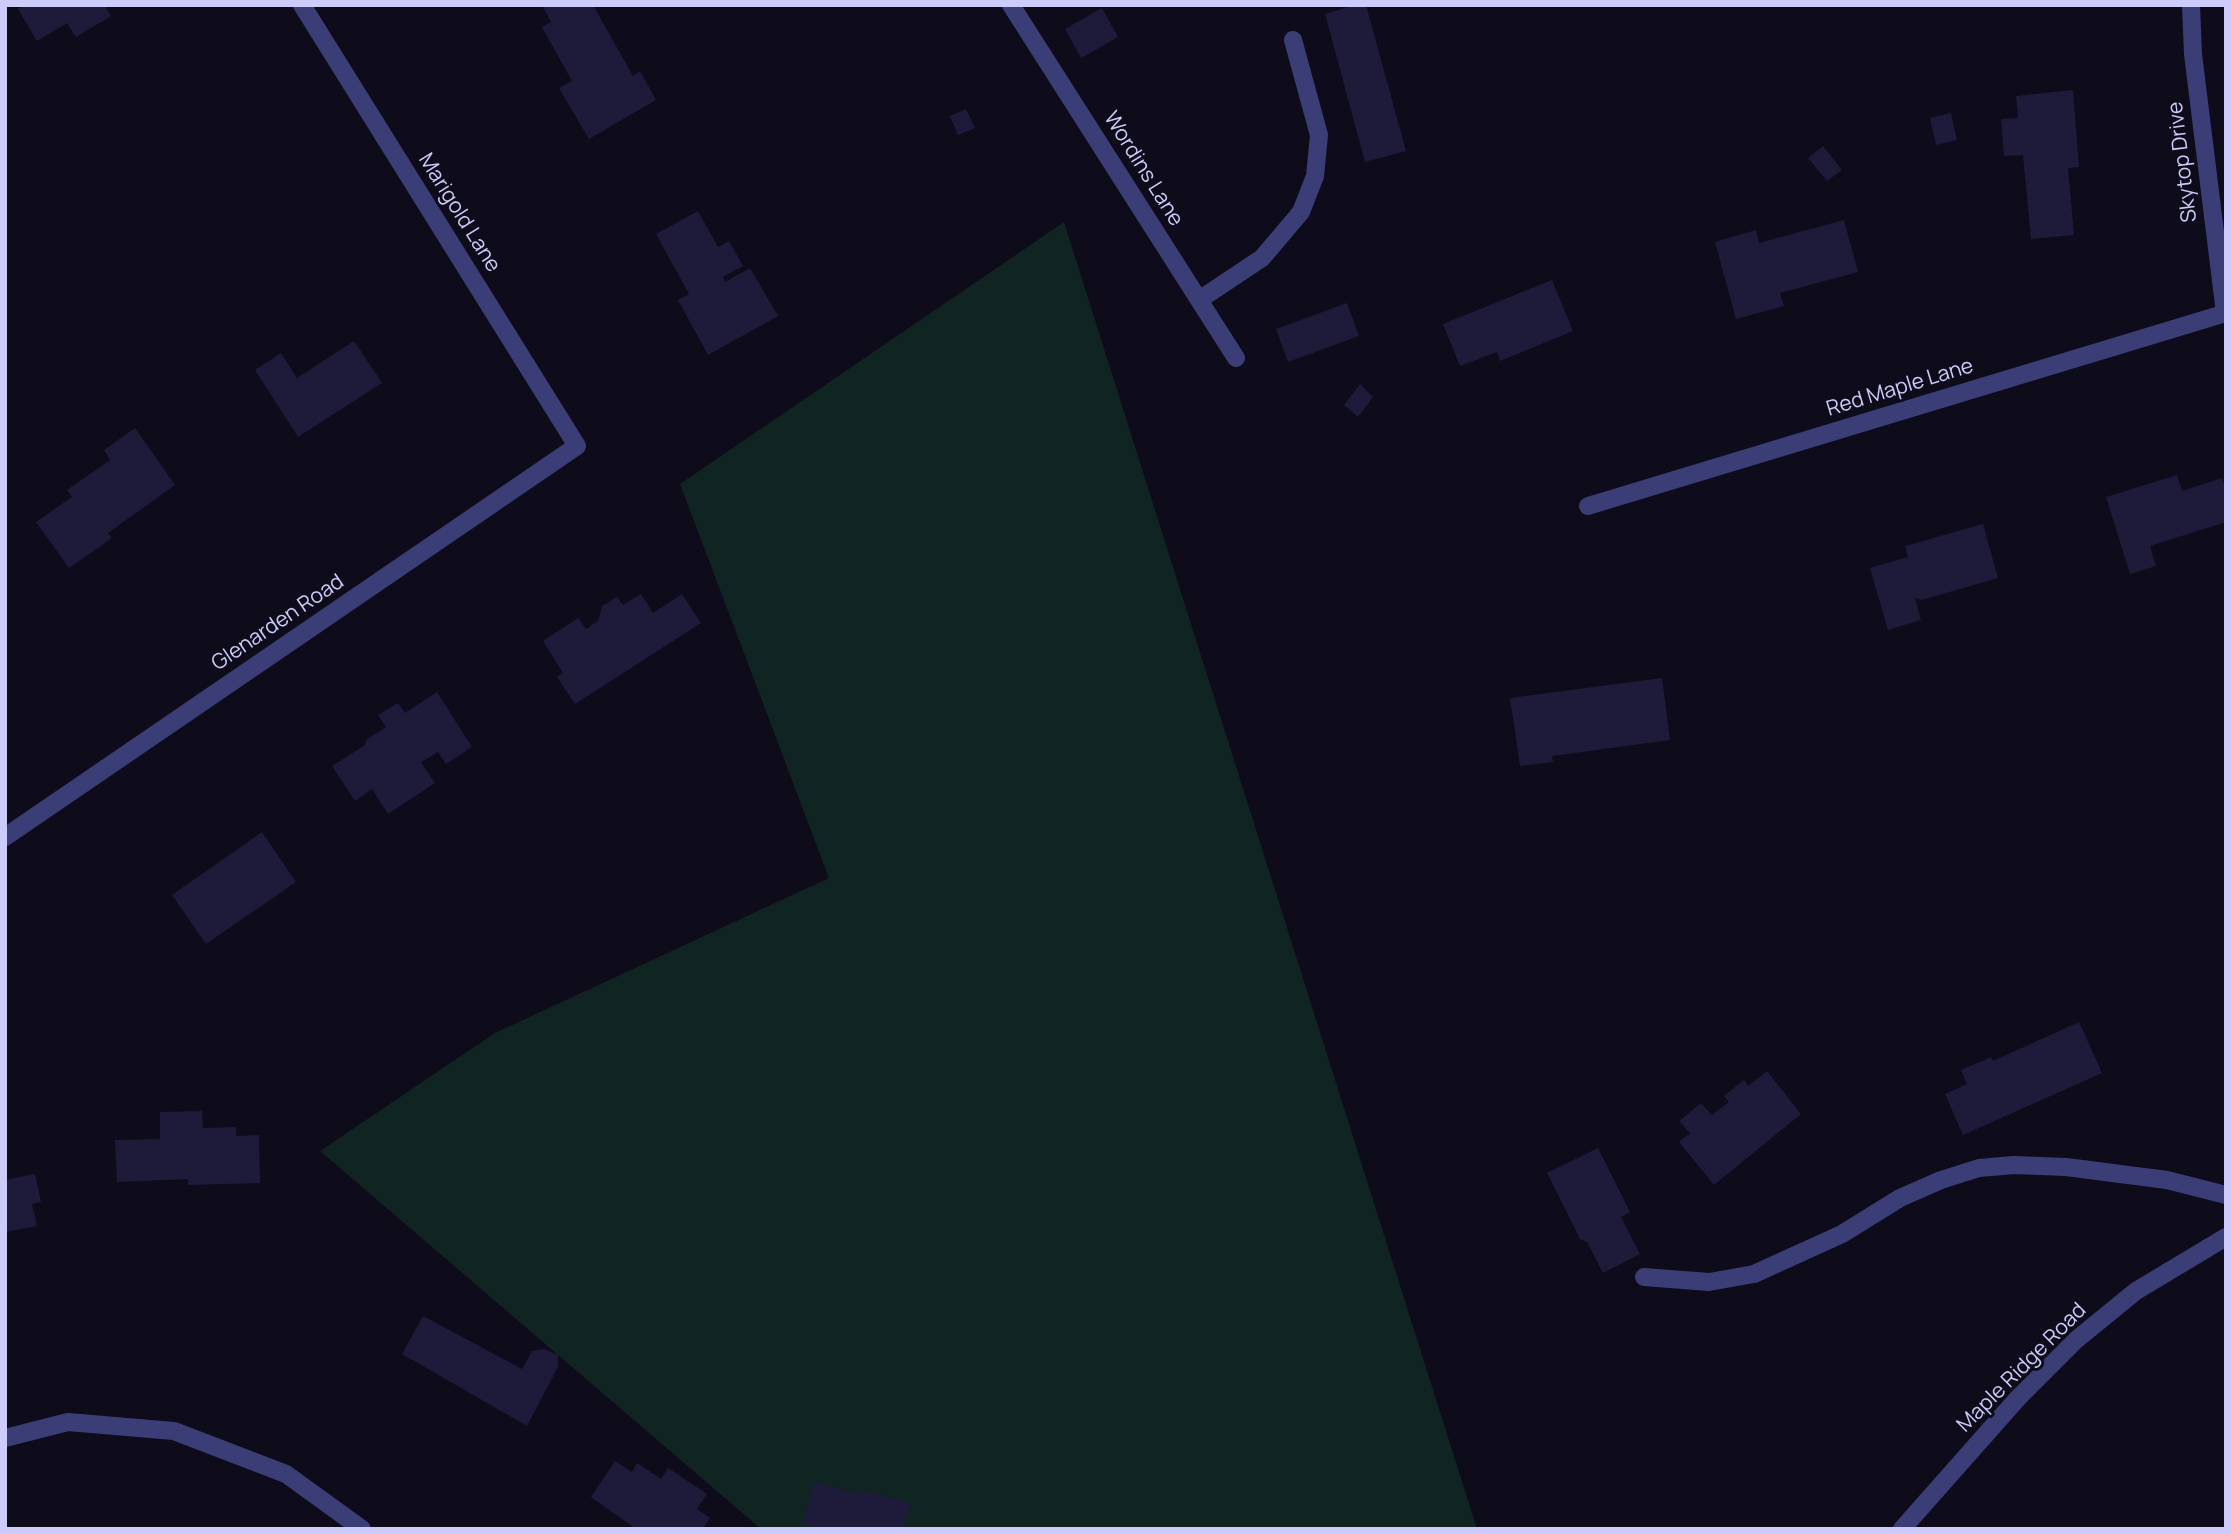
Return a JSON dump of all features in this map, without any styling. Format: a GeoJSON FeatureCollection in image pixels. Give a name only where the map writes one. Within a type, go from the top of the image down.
{"type":"FeatureCollection","features":[{"type":"Feature","properties":{"kind":"street","name":"Marigold Lane"},"geometry":{"type":"LineString","coordinates":[[302,5],[577,446]]}},
{"type":"Feature","properties":{"kind":"street","name":"Wordins Lane"},"geometry":{"type":"LineString","coordinates":[[1012,5],[1236,358]]}},
{"type":"Feature","properties":{"kind":"street","name":"Skytop Drive"},"geometry":{"type":"LineString","coordinates":[[2191,5],[2193,54],[2225,313]]}},
{"type":"Feature","properties":{"kind":"street"},"geometry":{"type":"LineString","coordinates":[[1199,300],[1262,258],[1301,212],[1315,176],[1319,135],[1293,40]]}},
{"type":"Feature","properties":{"kind":"street","name":"Red Maple Lane"},"geometry":{"type":"LineString","coordinates":[[1588,506],[2225,313]]}},
{"type":"Feature","properties":{"kind":"street","name":"Glenarden Road"},"geometry":{"type":"LineString","coordinates":[[5,837],[577,446]]}},
{"type":"Feature","properties":{"kind":"street"},"geometry":{"type":"LineString","coordinates":[[1644,1277],[1709,1282],[1754,1275],[1842,1234],[1900,1198],[1941,1180],[1979,1168],[2014,1165],[2066,1167],[2167,1181],[2226,1195]]}},
{"type":"Feature","properties":{"kind":"street","name":"Maple Ridge Road"},"geometry":{"type":"LineString","coordinates":[[1902,1529],[2018,1398],[2076,1340],[2136,1291],[2226,1237]]}},
{"type":"Feature","properties":{"kind":"street"},"geometry":{"type":"LineString","coordinates":[[5,1438],[68,1422],[174,1431],[286,1474],[362,1529]]}},
{"type":"Feature","properties":{"kind":"green space"},"geometry":{"type":"Polygon","coordinates":[[[1064,222],[1477,1529],[761,1529],[320,1151],[495,1033],[829,878],[680,484],[1064,222]]]}},
{"type":"Feature","properties":{"kind":"building"},"geometry":{"type":"Polygon","coordinates":[[[24,5],[104,5],[111,16],[76,37],[67,23],[37,41],[18,9],[24,5]]]}},
{"type":"Feature","properties":{"kind":"building"},"geometry":{"type":"Polygon","coordinates":[[[542,5],[593,5],[633,76],[640,71],[656,100],[589,139],[559,88],[572,81],[542,27],[551,22],[542,5]]]}},
{"type":"Feature","properties":{"kind":"building"},"geometry":{"type":"Polygon","coordinates":[[[1355,5],[1366,5],[1406,151],[1365,162],[1325,14],[1355,5]]]}},
{"type":"Feature","properties":{"kind":"building"},"geometry":{"type":"Polygon","coordinates":[[[1102,8],[1118,37],[1081,58],[1065,29],[1102,8]]]}},
{"type":"Feature","properties":{"kind":"building"},"geometry":{"type":"Polygon","coordinates":[[[2073,90],[2079,167],[2068,168],[2074,235],[2031,239],[2023,155],[2004,156],[2001,119],[2018,118],[2016,96],[2073,90]]]}},
{"type":"Feature","properties":{"kind":"building"},"geometry":{"type":"Polygon","coordinates":[[[966,109],[975,128],[958,135],[950,116],[966,109]]]}},
{"type":"Feature","properties":{"kind":"building"},"geometry":{"type":"Polygon","coordinates":[[[1951,113],[1957,140],[1936,145],[1930,118],[1951,113]]]}},
{"type":"Feature","properties":{"kind":"building"},"geometry":{"type":"Polygon","coordinates":[[[1823,146],[1842,170],[1827,181],[1808,158],[1823,146]]]}},
{"type":"Feature","properties":{"kind":"building"},"geometry":{"type":"Polygon","coordinates":[[[698,211],[718,247],[729,241],[743,266],[723,277],[725,282],[750,268],[778,316],[708,355],[678,300],[689,294],[656,234],[698,211]]]}},
{"type":"Feature","properties":{"kind":"building"},"geometry":{"type":"Polygon","coordinates":[[[1844,220],[1858,272],[1780,293],[1784,306],[1736,319],[1715,242],[1756,230],[1759,243],[1844,220]]]}},
{"type":"Feature","properties":{"kind":"building"},"geometry":{"type":"Polygon","coordinates":[[[1552,280],[1573,331],[1500,361],[1497,352],[1460,366],[1443,324],[1552,280]]]}},
{"type":"Feature","properties":{"kind":"building"},"geometry":{"type":"Polygon","coordinates":[[[1347,303],[1359,336],[1288,362],[1276,329],[1347,303]]]}},
{"type":"Feature","properties":{"kind":"building"},"geometry":{"type":"Polygon","coordinates":[[[354,341],[382,383],[298,437],[255,370],[281,353],[297,378],[354,341]]]}},
{"type":"Feature","properties":{"kind":"building"},"geometry":{"type":"Polygon","coordinates":[[[1360,384],[1373,397],[1358,417],[1344,405],[1360,384]]]}},
{"type":"Feature","properties":{"kind":"building"},"geometry":{"type":"Polygon","coordinates":[[[135,428],[175,485],[108,533],[112,538],[69,568],[36,522],[72,497],[67,490],[110,460],[104,450],[135,428]]]}},
{"type":"Feature","properties":{"kind":"building"},"geometry":{"type":"Polygon","coordinates":[[[2177,475],[2182,491],[2222,478],[2226,490],[2226,522],[2150,546],[2156,566],[2130,574],[2106,497],[2177,475]]]}},
{"type":"Feature","properties":{"kind":"building"},"geometry":{"type":"Polygon","coordinates":[[[1983,524],[1998,578],[1922,600],[1915,598],[1921,620],[1888,630],[1870,568],[1908,557],[1905,546],[1983,524]]]}},
{"type":"Feature","properties":{"kind":"building"},"geometry":{"type":"Polygon","coordinates":[[[641,594],[653,613],[682,594],[701,623],[575,704],[557,677],[563,673],[543,641],[578,618],[586,629],[598,621],[602,606],[617,597],[623,605],[641,594]]]}},
{"type":"Feature","properties":{"kind":"building"},"geometry":{"type":"Polygon","coordinates":[[[1662,678],[1670,740],[1552,756],[1553,762],[1520,766],[1510,698],[1662,678]]]}},
{"type":"Feature","properties":{"kind":"building"},"geometry":{"type":"Polygon","coordinates":[[[437,692],[472,747],[446,764],[438,752],[421,762],[435,783],[388,814],[372,789],[355,801],[332,766],[365,745],[366,740],[386,727],[378,715],[398,703],[405,713],[437,692]]]}},
{"type":"Feature","properties":{"kind":"building"},"geometry":{"type":"Polygon","coordinates":[[[262,832],[296,882],[206,944],[172,895],[262,832]]]}},
{"type":"Feature","properties":{"kind":"building"},"geometry":{"type":"Polygon","coordinates":[[[2079,1022],[2102,1073],[1963,1135],[1945,1094],[1967,1084],[1961,1070],[1991,1057],[1993,1061],[2079,1022]]]}},
{"type":"Feature","properties":{"kind":"building"},"geometry":{"type":"Polygon","coordinates":[[[1767,1071],[1801,1114],[1714,1185],[1679,1142],[1690,1133],[1679,1121],[1701,1103],[1712,1115],[1729,1102],[1724,1096],[1744,1080],[1748,1086],[1767,1071]]]}},
{"type":"Feature","properties":{"kind":"building"},"geometry":{"type":"Polygon","coordinates":[[[202,1111],[203,1128],[236,1127],[236,1136],[259,1135],[260,1183],[188,1185],[188,1179],[117,1182],[115,1140],[160,1139],[160,1112],[202,1111]]]}},
{"type":"Feature","properties":{"kind":"building"},"geometry":{"type":"Polygon","coordinates":[[[1598,1148],[1630,1212],[1621,1217],[1640,1254],[1603,1273],[1587,1242],[1580,1239],[1547,1173],[1598,1148]]]}},
{"type":"Feature","properties":{"kind":"building"},"geometry":{"type":"Polygon","coordinates":[[[35,1174],[41,1202],[32,1204],[37,1226],[5,1232],[5,1180],[35,1174]]]}},
{"type":"Feature","properties":{"kind":"building"},"geometry":{"type":"Polygon","coordinates":[[[423,1316],[522,1369],[532,1351],[544,1349],[558,1355],[558,1367],[527,1426],[402,1354],[423,1316]]]}},
{"type":"Feature","properties":{"kind":"building"},"geometry":{"type":"Polygon","coordinates":[[[615,1461],[632,1472],[637,1463],[661,1479],[668,1468],[707,1494],[697,1509],[710,1518],[703,1529],[636,1529],[591,1497],[615,1461]]]}},
{"type":"Feature","properties":{"kind":"building"},"geometry":{"type":"Polygon","coordinates":[[[814,1482],[860,1494],[861,1490],[910,1503],[903,1529],[825,1529],[803,1523],[814,1482]]]}}]}
